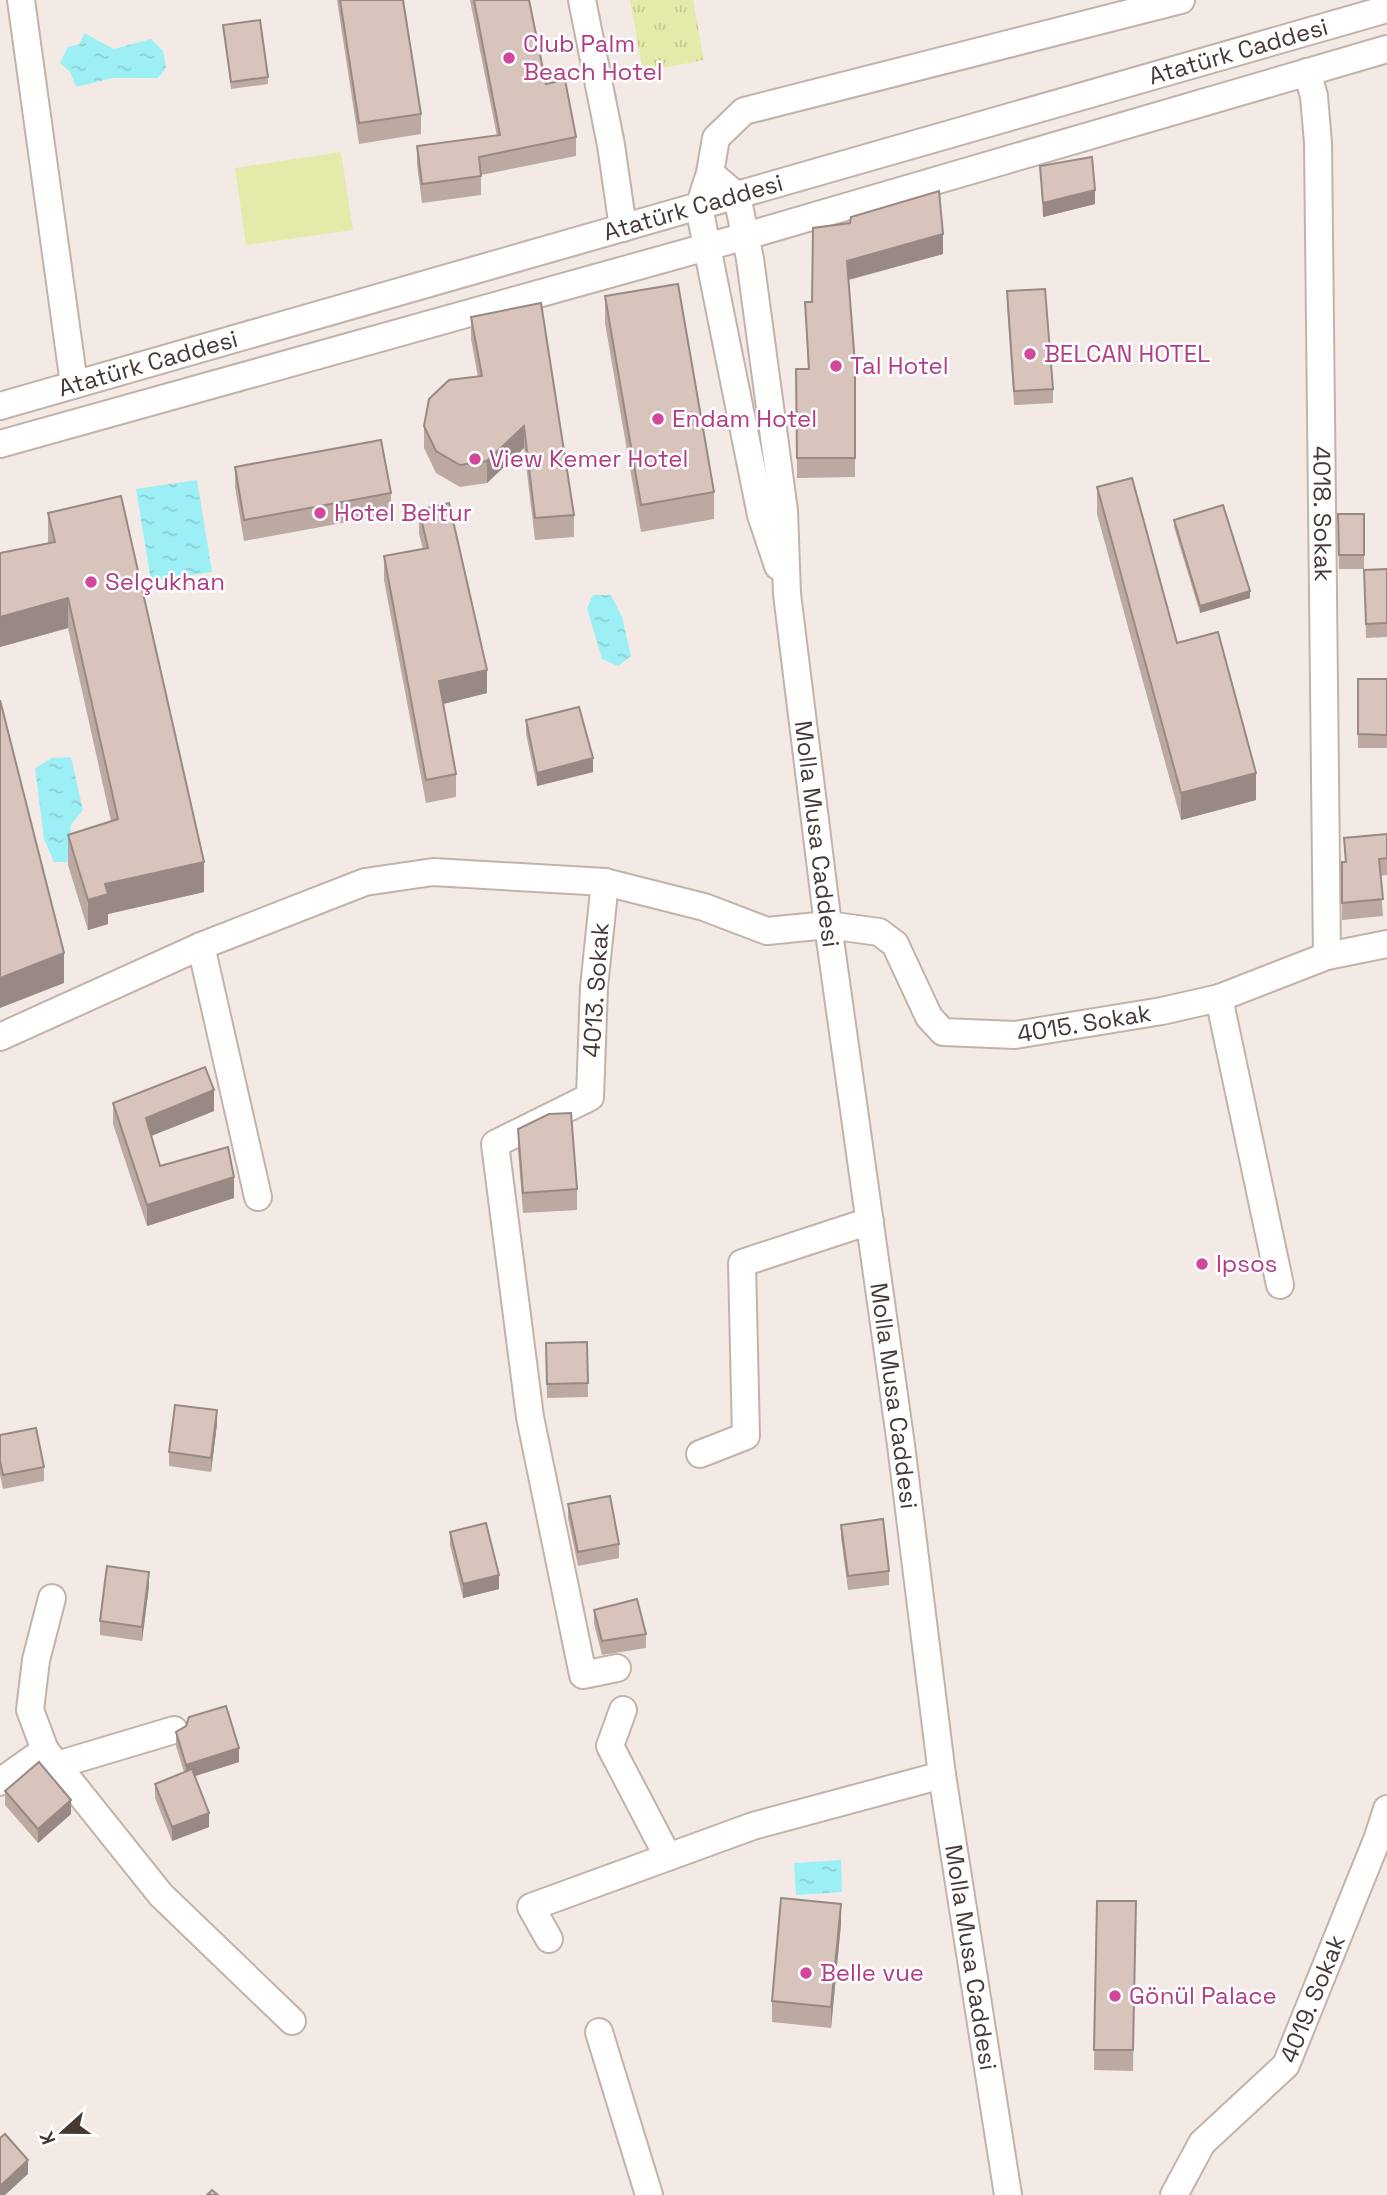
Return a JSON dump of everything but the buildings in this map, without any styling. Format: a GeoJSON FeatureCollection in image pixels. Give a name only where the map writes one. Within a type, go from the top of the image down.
{"type":"FeatureCollection","features":[{"type":"Feature","properties":{"kind":"street"},"geometry":{"type":"LineString","coordinates":[[22,0],[74,384]]}},
{"type":"Feature","properties":{"kind":"street"},"geometry":{"type":"LineString","coordinates":[[582,0],[611,145],[623,228]]}},
{"type":"Feature","properties":{"kind":"street"},"geometry":{"type":"LineString","coordinates":[[787,594],[761,515],[699,207],[710,173],[716,138],[744,111],[1181,0]]}},
{"type":"Feature","properties":{"kind":"street","name":"Atatürk Caddesi"},"geometry":{"type":"LineString","coordinates":[[0,406],[1387,9]]}},
{"type":"Feature","properties":{"kind":"street","name":"Atatürk Caddesi"},"geometry":{"type":"LineString","coordinates":[[0,444],[746,236],[1387,49]]}},
{"type":"Feature","properties":{"kind":"street","name":"4018. Sokak"},"geometry":{"type":"LineString","coordinates":[[1307,72],[1314,96],[1318,144],[1327,956]]}},
{"type":"Feature","properties":{"kind":"street"},"geometry":{"type":"LineString","coordinates":[[710,173],[737,196],[746,236],[784,511],[787,594]]}},
{"type":"Feature","properties":{"kind":"street","name":"Molla Musa Caddesi"},"geometry":{"type":"LineString","coordinates":[[787,594],[828,925],[870,1222],[942,1775],[1008,2195]]}},
{"type":"Feature","properties":{"kind":"street"},"geometry":{"type":"LineString","coordinates":[[0,1038],[201,946],[365,882],[433,872],[604,882],[704,907],[767,930],[828,925]]}},
{"type":"Feature","properties":{"kind":"street","name":"4013. Sokak"},"geometry":{"type":"LineString","coordinates":[[604,882],[594,987],[590,1097],[495,1144],[530,1417],[583,1675],[617,1668]]}},
{"type":"Feature","properties":{"kind":"street","name":"4015. Sokak"},"geometry":{"type":"LineString","coordinates":[[828,925],[879,932],[895,944],[929,1017],[943,1032],[1015,1035],[1219,998],[1327,956],[1387,944]]}},
{"type":"Feature","properties":{"kind":"street"},"geometry":{"type":"LineString","coordinates":[[201,946],[258,1197]]}},
{"type":"Feature","properties":{"kind":"street"},"geometry":{"type":"LineString","coordinates":[[1219,998],[1280,1285]]}},
{"type":"Feature","properties":{"kind":"street"},"geometry":{"type":"LineString","coordinates":[[700,1454],[746,1436],[742,1262],[870,1222]]}},
{"type":"Feature","properties":{"kind":"street"},"geometry":{"type":"LineString","coordinates":[[52,1598],[36,1660],[30,1710],[51,1758],[161,1895],[292,2021]]}},
{"type":"Feature","properties":{"kind":"street"},"geometry":{"type":"LineString","coordinates":[[623,1710],[610,1746],[668,1857]]}},
{"type":"Feature","properties":{"kind":"street"},"geometry":{"type":"LineString","coordinates":[[0,1783],[51,1758],[174,1730]]}},
{"type":"Feature","properties":{"kind":"street"},"geometry":{"type":"LineString","coordinates":[[549,1940],[531,1907],[753,1826],[942,1775]]}},
{"type":"Feature","properties":{"kind":"street","name":"4019. Sokak"},"geometry":{"type":"LineString","coordinates":[[1174,2195],[1202,2143],[1286,2065],[1387,1809]]}},
{"type":"Feature","properties":{"kind":"street"},"geometry":{"type":"LineString","coordinates":[[599,2032],[649,2195]]}},
{"type":"Feature","properties":{"kind":"green space"},"geometry":{"type":"Polygon","coordinates":[[[630,0],[693,0],[704,60],[643,72],[630,0]]]}},
{"type":"Feature","properties":{"kind":"green space"},"geometry":{"type":"Polygon","coordinates":[[[341,152],[353,230],[246,245],[235,168],[341,152]]]}},
{"type":"Feature","properties":{"kind":"water"},"geometry":{"type":"Polygon","coordinates":[[[84,33],[114,49],[151,39],[163,51],[166,68],[158,78],[112,78],[76,87],[70,72],[60,63],[68,47],[80,44],[84,33]]]}},
{"type":"Feature","properties":{"kind":"water"},"geometry":{"type":"Polygon","coordinates":[[[197,480],[212,572],[151,581],[136,489],[197,480]]]}},
{"type":"Feature","properties":{"kind":"water"},"geometry":{"type":"Polygon","coordinates":[[[593,595],[611,595],[622,617],[631,656],[618,666],[602,659],[587,608],[593,595]]]}},
{"type":"Feature","properties":{"kind":"water"},"geometry":{"type":"Polygon","coordinates":[[[71,757],[83,810],[70,826],[76,855],[66,862],[54,862],[44,839],[35,768],[52,758],[71,757]]]}},
{"type":"Feature","properties":{"kind":"water"},"geometry":{"type":"Polygon","coordinates":[[[841,1860],[842,1892],[796,1895],[794,1863],[841,1860]]]}},
{"type":"Feature","properties":{"kind":"place","name":"Club Palm Beach Hotel"},"geometry":{"type":"Point","coordinates":[509,58]}},
{"type":"Feature","properties":{"kind":"place","name":"BELCAN HOTEL"},"geometry":{"type":"Point","coordinates":[1030,354]}},
{"type":"Feature","properties":{"kind":"place","name":"Tal Hotel"},"geometry":{"type":"Point","coordinates":[836,366]}},
{"type":"Feature","properties":{"kind":"place","name":"Endam Hotel"},"geometry":{"type":"Point","coordinates":[658,419]}},
{"type":"Feature","properties":{"kind":"place","name":"View Kemer Hotel"},"geometry":{"type":"Point","coordinates":[475,459]}},
{"type":"Feature","properties":{"kind":"place","name":"Hotel Beltur"},"geometry":{"type":"Point","coordinates":[320,513]}},
{"type":"Feature","properties":{"kind":"place","name":"Selçukhan"},"geometry":{"type":"Point","coordinates":[91,582]}},
{"type":"Feature","properties":{"kind":"place","name":"Ipsos"},"geometry":{"type":"Point","coordinates":[1202,1264]}},
{"type":"Feature","properties":{"kind":"place","name":"Belle vue"},"geometry":{"type":"Point","coordinates":[806,1973]}},
{"type":"Feature","properties":{"kind":"place","name":"Gönül Palace"},"geometry":{"type":"Point","coordinates":[1115,1996]}}]}
